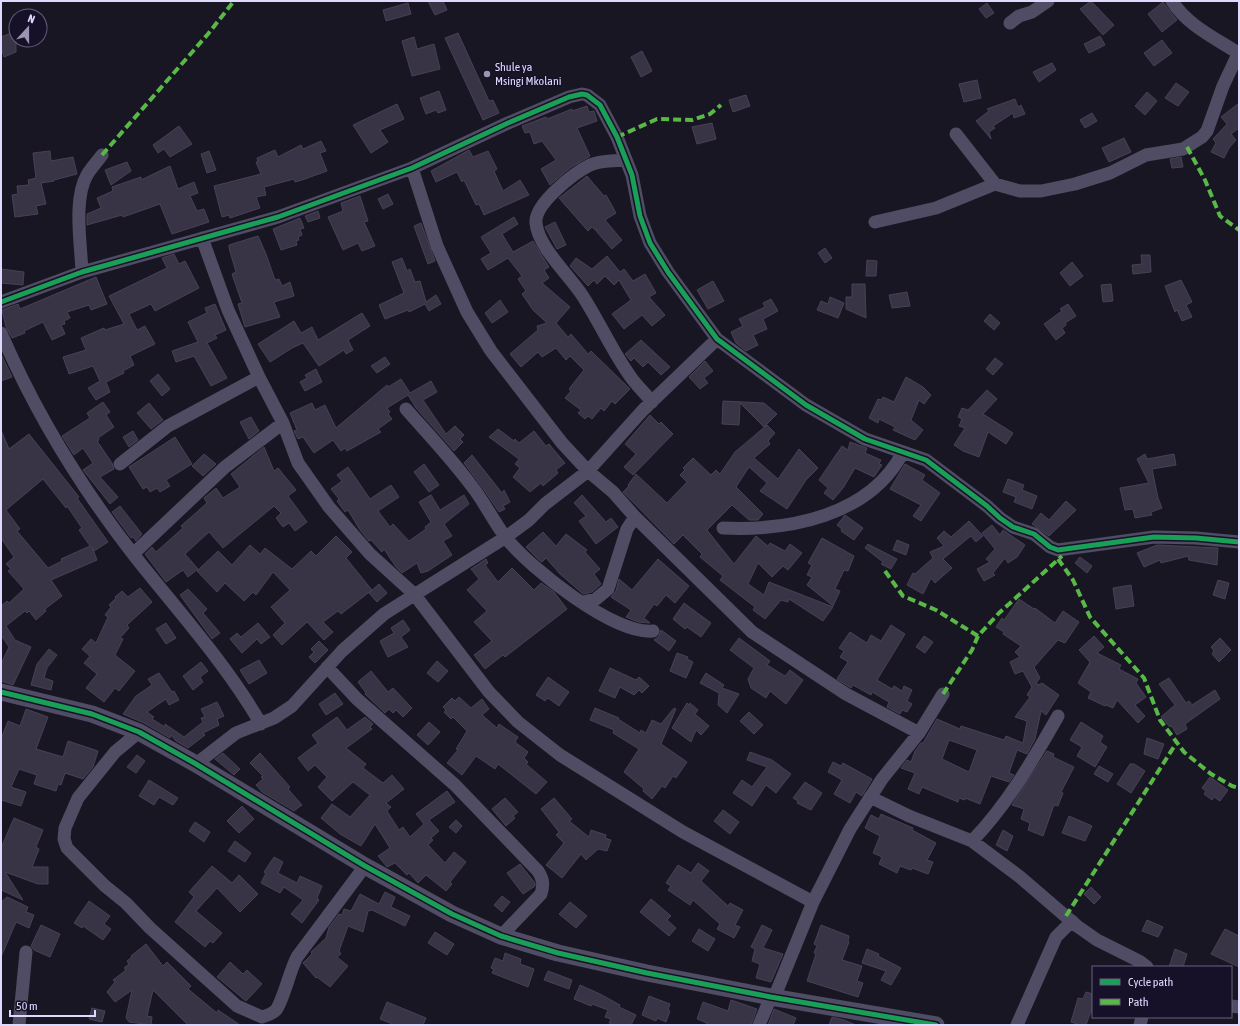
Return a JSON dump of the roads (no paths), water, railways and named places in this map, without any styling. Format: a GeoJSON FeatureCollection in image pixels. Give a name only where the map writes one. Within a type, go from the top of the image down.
{"type":"FeatureCollection","features":[{"type":"Feature","properties":{"kind":"street"},"geometry":{"type":"LineString","coordinates":[[1010,22],[1019,16],[1032,12],[1048,1]]}},
{"type":"Feature","properties":{"kind":"street"},"geometry":{"type":"LineString","coordinates":[[956,134],[995,184],[1020,191],[1041,191],[1075,184],[1110,173],[1146,155],[1183,149],[1192,145],[1207,131],[1223,86],[1239,52],[1201,30],[1179,13],[1172,1]]}},
{"type":"Feature","properties":{"kind":"street"},"geometry":{"type":"LineString","coordinates":[[1,302],[82,272],[278,217],[412,168],[508,123],[569,97],[582,94],[593,98],[600,105],[617,136],[632,175],[640,216],[650,243],[668,272],[717,339],[769,379],[819,412],[865,439],[926,460],[943,471],[1013,527],[1034,534],[1050,547],[1058,550],[1154,537],[1196,538],[1239,542]]}},
{"type":"Feature","properties":{"kind":"street"},"geometry":{"type":"LineString","coordinates":[[82,272],[80,206],[82,186],[86,176],[102,155]]}},
{"type":"Feature","properties":{"kind":"street"},"geometry":{"type":"LineString","coordinates":[[626,160],[600,162],[590,165],[559,188],[542,205],[536,224],[546,248],[581,294],[630,378],[652,402]]}},
{"type":"Feature","properties":{"kind":"street"},"geometry":{"type":"LineString","coordinates":[[412,168],[437,246],[467,312],[491,351],[562,443],[588,471],[612,492],[635,517],[752,632],[846,694],[919,733]]}},
{"type":"Feature","properties":{"kind":"street"},"geometry":{"type":"LineString","coordinates":[[875,222],[936,208],[995,184]]}},
{"type":"Feature","properties":{"kind":"street"},"geometry":{"type":"LineString","coordinates":[[202,238],[228,310],[259,377],[283,423],[298,463],[329,507],[370,554],[414,594],[489,692],[518,722],[560,755],[683,832],[813,902]]}},
{"type":"Feature","properties":{"kind":"street"},"geometry":{"type":"LineString","coordinates":[[1,333],[47,424],[69,463],[133,554],[215,656],[249,703],[261,724]]}},
{"type":"Feature","properties":{"kind":"street"},"geometry":{"type":"LineString","coordinates":[[196,764],[236,733],[274,718],[292,706],[342,651],[384,614],[506,537],[529,520],[545,504],[588,471],[652,402],[717,339]]}},
{"type":"Feature","properties":{"kind":"street"},"geometry":{"type":"LineString","coordinates":[[120,464],[168,426],[259,377]]}},
{"type":"Feature","properties":{"kind":"street"},"geometry":{"type":"LineString","coordinates":[[406,409],[472,485],[506,537],[536,569],[560,588],[584,602],[597,612],[632,629],[640,631],[654,631]]}},
{"type":"Feature","properties":{"kind":"street"},"geometry":{"type":"LineString","coordinates":[[133,554],[225,467],[283,423]]}},
{"type":"Feature","properties":{"kind":"street"},"geometry":{"type":"LineString","coordinates":[[723,528],[760,529],[810,520],[837,512],[870,491],[883,480],[893,470],[903,452]]}},
{"type":"Feature","properties":{"kind":"street"},"geometry":{"type":"LineString","coordinates":[[584,602],[596,599],[608,590],[627,529],[635,517]]}},
{"type":"Feature","properties":{"kind":"street"},"geometry":{"type":"LineString","coordinates":[[327,667],[357,699],[455,785],[538,871],[543,879],[544,886],[541,894],[501,936]]}},
{"type":"Feature","properties":{"kind":"street"},"geometry":{"type":"LineString","coordinates":[[1,692],[92,714],[139,732],[196,764],[365,866],[452,914],[501,936],[558,953],[640,971],[772,997],[936,1025]]}},
{"type":"Feature","properties":{"kind":"street"},"geometry":{"type":"LineString","coordinates":[[759,1025],[813,902],[850,829],[882,779],[919,733],[943,694]]}},
{"type":"Feature","properties":{"kind":"street"},"geometry":{"type":"LineString","coordinates":[[972,842],[987,826],[1029,765],[1058,716]]}},
{"type":"Feature","properties":{"kind":"street"},"geometry":{"type":"LineString","coordinates":[[139,732],[115,752],[78,798],[65,828],[64,839],[67,848],[105,886],[126,902],[150,928],[237,1006],[262,1017],[270,1015],[277,1008],[291,968],[297,957],[365,866]]}},
{"type":"Feature","properties":{"kind":"street"},"geometry":{"type":"LineString","coordinates":[[870,797],[909,816],[972,842],[1020,877],[1097,940],[1145,966]]}},
{"type":"Feature","properties":{"kind":"street"},"geometry":{"type":"LineString","coordinates":[[1017,1025],[1056,937],[1072,921]]}},
{"type":"Feature","properties":{"kind":"street"},"geometry":{"type":"LineString","coordinates":[[19,1025],[26,952]]}},
{"type":"Feature","properties":{"kind":"place","name":"Shule ya Msingi Mkolani"},"geometry":{"type":"Point","coordinates":[487,74]}}]}
